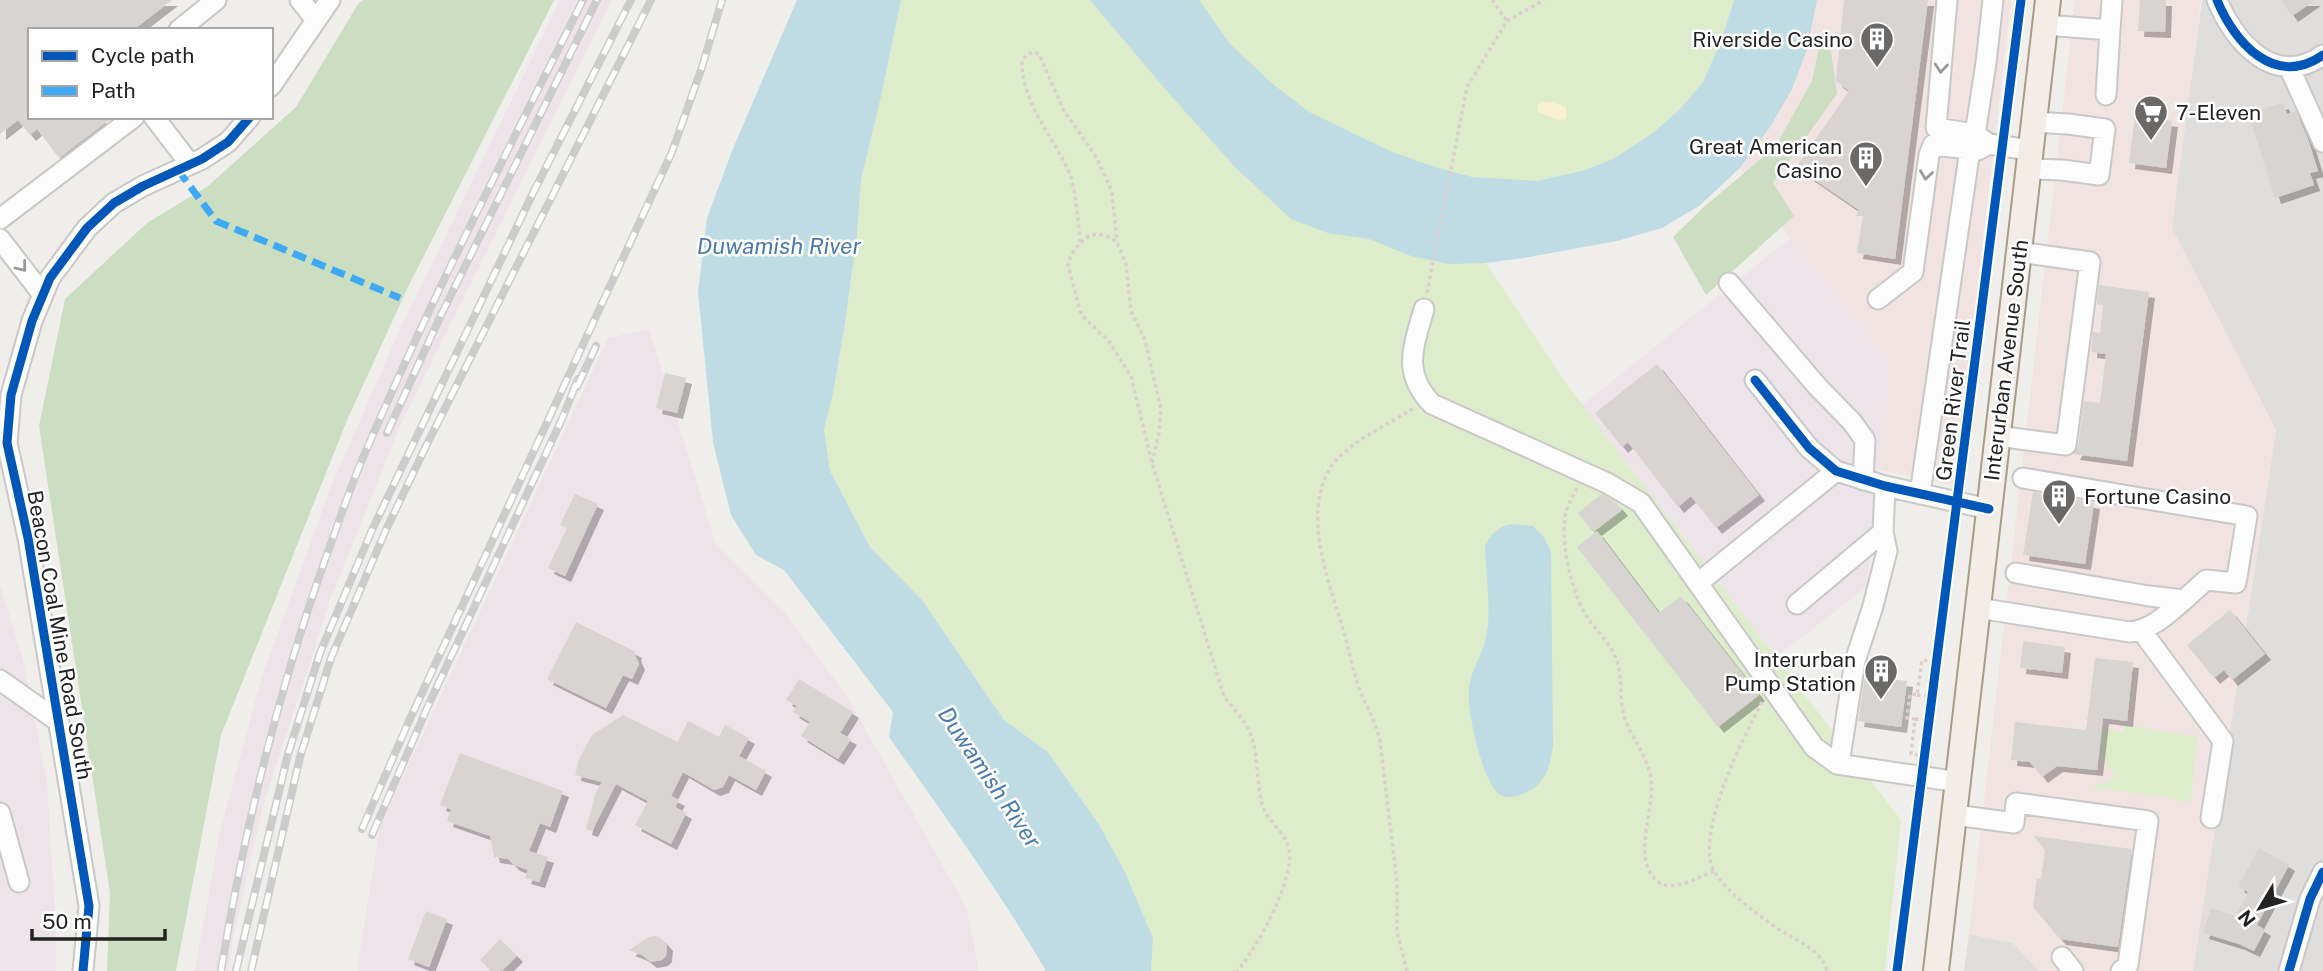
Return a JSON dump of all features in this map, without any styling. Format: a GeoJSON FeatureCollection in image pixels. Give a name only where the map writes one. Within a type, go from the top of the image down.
{"type":"FeatureCollection","features":[{"type":"Feature","properties":{"kind":"main road","name":"Interurban Avenue South"},"geometry":{"type":"LineString","coordinates":[[1936,971],[2048,0]]}},
{"type":"Feature","properties":{"kind":"street"},"geometry":{"type":"LineString","coordinates":[[181,28],[216,0]]}},
{"type":"Feature","properties":{"kind":"street"},"geometry":{"type":"LineString","coordinates":[[299,0],[316,20]]}},
{"type":"Feature","properties":{"kind":"street"},"geometry":{"type":"LineString","coordinates":[[273,83],[330,0]]}},
{"type":"Feature","properties":{"kind":"street"},"geometry":{"type":"LineString","coordinates":[[1947,0],[1936,128],[2062,170],[2099,176],[2105,129],[2033,122]]}},
{"type":"Feature","properties":{"kind":"street"},"geometry":{"type":"LineString","coordinates":[[1920,494],[1978,142],[1993,0]]}},
{"type":"Feature","properties":{"kind":"street"},"geometry":{"type":"LineString","coordinates":[[2106,95],[2112,0]]}},
{"type":"Feature","properties":{"kind":"street"},"geometry":{"type":"LineString","coordinates":[[2217,0],[2229,26],[2255,55],[2276,65],[2289,67],[2302,66],[2323,55]]}},
{"type":"Feature","properties":{"kind":"street"},"geometry":{"type":"LineString","coordinates":[[2045,25],[2110,30]]}},
{"type":"Feature","properties":{"kind":"street"},"geometry":{"type":"LineString","coordinates":[[2289,67],[2323,142]]}},
{"type":"Feature","properties":{"kind":"street"},"geometry":{"type":"LineString","coordinates":[[0,219],[131,119]]}},
{"type":"Feature","properties":{"kind":"street"},"geometry":{"type":"LineString","coordinates":[[156,119],[190,164]]}},
{"type":"Feature","properties":{"kind":"street","name":"Beacon Coal Mine Road South"},"geometry":{"type":"LineString","coordinates":[[83,971],[89,906],[28,538],[7,443],[11,395],[32,321],[50,278],[87,228],[114,203],[228,142],[248,119]]}},
{"type":"Feature","properties":{"kind":"street"},"geometry":{"type":"LineString","coordinates":[[1878,299],[1913,272],[1930,150],[1933,145],[1978,142]]}},
{"type":"Feature","properties":{"kind":"street"},"geometry":{"type":"LineString","coordinates":[[0,239],[43,295]]}},
{"type":"Feature","properties":{"kind":"street"},"geometry":{"type":"LineString","coordinates":[[1997,436],[2066,445],[2090,262],[2018,252]]}},
{"type":"Feature","properties":{"kind":"street"},"geometry":{"type":"LineString","coordinates":[[1728,283],[1865,440],[1863,480]]}},
{"type":"Feature","properties":{"kind":"street"},"geometry":{"type":"LineString","coordinates":[[1424,309],[1410,361],[1414,376],[1427,400],[1606,483],[1641,503],[1814,747],[1839,764],[1959,782]]}},
{"type":"Feature","properties":{"kind":"street"},"geometry":{"type":"LineString","coordinates":[[1755,380],[1809,448],[1836,471],[1885,486],[1989,509]]}},
{"type":"Feature","properties":{"kind":"street"},"geometry":{"type":"LineString","coordinates":[[1698,583],[1836,471]]}},
{"type":"Feature","properties":{"kind":"street"},"geometry":{"type":"LineString","coordinates":[[1978,608],[2130,632],[2157,622],[2206,580],[2236,583],[2247,516],[2023,478]]}},
{"type":"Feature","properties":{"kind":"street"},"geometry":{"type":"LineString","coordinates":[[1839,764],[1855,661],[1887,551],[1882,532],[1885,486]]}},
{"type":"Feature","properties":{"kind":"street"},"geometry":{"type":"LineString","coordinates":[[1797,604],[1882,532]]}},
{"type":"Feature","properties":{"kind":"street"},"geometry":{"type":"LineString","coordinates":[[2017,573],[2184,600]]}},
{"type":"Feature","properties":{"kind":"street"},"geometry":{"type":"LineString","coordinates":[[2141,630],[2223,741],[2211,818]]}},
{"type":"Feature","properties":{"kind":"street"},"geometry":{"type":"LineString","coordinates":[[0,680],[59,722]]}},
{"type":"Feature","properties":{"kind":"street"},"geometry":{"type":"LineString","coordinates":[[1955,815],[2014,823],[2017,803],[2148,821],[2128,965],[2121,971]]}},
{"type":"Feature","properties":{"kind":"street"},"geometry":{"type":"LineString","coordinates":[[0,813],[19,882]]}},
{"type":"Feature","properties":{"kind":"street"},"geometry":{"type":"LineString","coordinates":[[2289,971],[2309,899],[2323,872]]}},
{"type":"Feature","properties":{"kind":"path"},"geometry":{"type":"LineString","coordinates":[[1492,0],[1507,21]]}},
{"type":"Feature","properties":{"kind":"path"},"geometry":{"type":"LineString","coordinates":[[1424,309],[1467,87],[1507,21],[1544,0]]}},
{"type":"Feature","properties":{"kind":"path"},"geometry":{"type":"LineString","coordinates":[[1080,243],[1070,174],[1039,118],[1025,85],[1022,61],[1033,52],[1039,54],[1064,111],[1095,155],[1112,192],[1117,242],[1126,264],[1131,311],[1145,340],[1161,409],[1152,463]]}},
{"type":"Feature","properties":{"kind":"path"},"geometry":{"type":"LineString","coordinates":[[1117,242],[1097,233],[1080,243],[1071,255],[1068,265],[1080,311],[1108,340],[1131,376],[1152,463],[1224,696],[1250,733],[1262,804],[1285,839],[1290,852],[1285,882],[1262,936],[1237,971]]}},
{"type":"Feature","properties":{"kind":"path"},"geometry":{"type":"LineString","coordinates":[[1407,971],[1397,932],[1397,882],[1380,741],[1375,721],[1361,692],[1321,552],[1319,514],[1323,488],[1332,466],[1347,450],[1427,400]]}},
{"type":"Feature","properties":{"kind":"path"},"geometry":{"type":"LineString","coordinates":[[1584,473],[1566,511],[1563,531],[1567,559],[1587,618],[1614,653],[1620,667],[1627,726],[1649,769],[1652,781],[1645,850],[1648,870],[1661,884],[1677,885],[1714,871]]}},
{"type":"Feature","properties":{"kind":"path"},"geometry":{"type":"LineString","coordinates":[[1936,674],[1939,649]]}},
{"type":"Feature","properties":{"kind":"path"},"geometry":{"type":"LineString","coordinates":[[1917,695],[1922,660],[1937,662]]}},
{"type":"Feature","properties":{"kind":"path"},"geometry":{"type":"LineString","coordinates":[[1770,685],[1722,788],[1712,834],[1712,866],[1721,881],[1767,923],[1816,952],[1827,971]]}},
{"type":"Feature","properties":{"kind":"path"},"geometry":{"type":"LineString","coordinates":[[1928,733],[1934,685]]}},
{"type":"Feature","properties":{"kind":"path"},"geometry":{"type":"LineString","coordinates":[[1929,721],[1907,718],[1910,694],[1933,697]]}},
{"type":"Feature","properties":{"kind":"path"},"geometry":{"type":"LineString","coordinates":[[1915,719],[1910,754],[1925,756]]}},
{"type":"Feature","properties":{"kind":"path"},"geometry":{"type":"LineString","coordinates":[[1922,778],[1926,744]]}},
{"type":"Feature","properties":{"kind":"shaded area"},"geometry":{"type":"Polygon","coordinates":[[[560,0],[612,0],[399,428],[331,597],[262,809],[228,971],[195,971],[220,831],[261,680],[330,489],[397,336],[560,0]]]}},
{"type":"Feature","properties":{"kind":"shaded area"},"geometry":{"type":"Polygon","coordinates":[[[1817,0],[2011,0],[1954,483],[1880,470],[1891,364],[1790,238],[1740,168],[1770,127],[1807,50],[1817,0]]]}},
{"type":"Feature","properties":{"kind":"shaded area"},"geometry":{"type":"Polygon","coordinates":[[[2075,0],[2201,0],[2172,228],[2276,430],[2193,971],[2039,971],[2013,943],[1969,934],[2075,0]]]}},
{"type":"Feature","properties":{"kind":"shaded area"},"geometry":{"type":"Polygon","coordinates":[[[2202,0],[2323,0],[2323,971],[2193,971],[2276,430],[2171,228],[2202,0]]]}},
{"type":"Feature","properties":{"kind":"shaded area"},"geometry":{"type":"Polygon","coordinates":[[[1790,238],[1891,364],[1867,587],[1776,657],[1582,405],[1790,238]]]}},
{"type":"Feature","properties":{"kind":"shaded area"},"geometry":{"type":"Polygon","coordinates":[[[649,329],[716,545],[785,613],[845,693],[967,909],[979,971],[357,971],[380,826],[608,338],[649,329]]]}},
{"type":"Feature","properties":{"kind":"shaded area"},"geometry":{"type":"Polygon","coordinates":[[[0,585],[23,660],[47,782],[56,971],[0,971],[0,585]]]}},
{"type":"Feature","properties":{"kind":"shaded area"},"geometry":{"type":"Polygon","coordinates":[[[1969,934],[2013,943],[2039,971],[1964,971],[1969,934]]]}},
{"type":"Feature","properties":{"kind":"green space"},"geometry":{"type":"Polygon","coordinates":[[[363,0],[554,0],[408,287],[348,418],[221,735],[176,971],[107,971],[110,893],[39,426],[65,299],[147,223],[208,186],[296,107],[358,4],[363,0]]]}},
{"type":"Feature","properties":{"kind":"green space"},"geometry":{"type":"Polygon","coordinates":[[[901,0],[1734,0],[1721,41],[1703,82],[1679,110],[1653,133],[1613,159],[1585,170],[1537,181],[1503,180],[1486,263],[1570,389],[1901,820],[1885,971],[1151,971],[1153,938],[1124,870],[1098,823],[1047,751],[1004,720],[922,600],[870,547],[830,471],[824,429],[845,323],[857,235],[861,180],[901,0]]]}},
{"type":"Feature","properties":{"kind":"green space"},"geometry":{"type":"Polygon","coordinates":[[[1822,32],[1831,51],[1837,94],[1773,183],[1794,216],[1706,295],[1673,237],[1775,147],[1812,81],[1822,32]]]}},
{"type":"Feature","properties":{"kind":"green space"},"geometry":{"type":"Polygon","coordinates":[[[2125,725],[2198,737],[2190,803],[2159,796],[2092,788],[2096,784],[2108,783],[2115,775],[2107,766],[2106,760],[2101,758],[2104,728],[2123,732],[2125,725]]]}},
{"type":"Feature","properties":{"kind":"sand"},"geometry":{"type":"Polygon","coordinates":[[[1542,102],[1566,107],[1567,118],[1560,121],[1538,112],[1538,106],[1542,102]]]}},
{"type":"Feature","properties":{"kind":"water","name":"Duwamish River"},"geometry":{"type":"Polygon","coordinates":[[[797,0],[901,0],[861,180],[857,235],[845,323],[824,429],[830,471],[870,547],[922,600],[1004,720],[1047,751],[1098,823],[1124,870],[1153,938],[1151,971],[1046,971],[990,882],[889,737],[893,712],[784,570],[756,555],[731,515],[713,442],[698,292],[707,218],[734,146],[797,0]]]}},
{"type":"Feature","properties":{"kind":"water"},"geometry":{"type":"Polygon","coordinates":[[[1090,0],[1199,0],[1230,44],[1274,85],[1309,112],[1392,152],[1435,167],[1472,177],[1537,181],[1585,170],[1613,159],[1653,133],[1679,110],[1703,82],[1721,41],[1734,0],[1817,0],[1807,50],[1791,91],[1770,127],[1740,168],[1699,206],[1662,228],[1617,241],[1524,258],[1449,264],[1411,256],[1369,239],[1328,233],[1291,219],[1235,167],[1090,0]]]}},
{"type":"Feature","properties":{"kind":"water"},"geometry":{"type":"Polygon","coordinates":[[[1512,524],[1533,526],[1545,539],[1551,553],[1553,746],[1548,769],[1539,784],[1521,794],[1507,797],[1499,794],[1493,787],[1481,760],[1473,727],[1469,688],[1484,646],[1488,623],[1485,547],[1496,531],[1512,524]]]}},
{"type":"Feature","properties":{"kind":"building"},"geometry":{"type":"Polygon","coordinates":[[[0,0],[172,0],[136,28],[28,28],[28,119],[110,119],[59,158],[37,129],[30,135],[18,120],[0,134],[0,0]]]}},
{"type":"Feature","properties":{"kind":"building"},"geometry":{"type":"Polygon","coordinates":[[[1844,0],[1928,0],[1895,259],[1857,253],[1863,216],[1856,216],[1859,210],[1796,167],[1849,91],[1836,81],[1844,0]]]}},
{"type":"Feature","properties":{"kind":"building"},"geometry":{"type":"Polygon","coordinates":[[[2140,0],[2166,0],[2165,32],[2138,31],[2140,0]]]}},
{"type":"Feature","properties":{"kind":"building"},"geometry":{"type":"Polygon","coordinates":[[[2281,0],[2315,0],[2292,16],[2281,0]]]}},
{"type":"Feature","properties":{"kind":"building"},"geometry":{"type":"Polygon","coordinates":[[[2283,103],[2287,114],[2296,111],[2318,171],[2310,173],[2314,185],[2275,198],[2248,113],[2283,103]]]}},
{"type":"Feature","properties":{"kind":"building","name":"7-Eleven"},"geometry":{"type":"Polygon","coordinates":[[[2135,116],[2172,121],[2166,168],[2129,163],[2135,116]]]}},
{"type":"Feature","properties":{"kind":"building"},"geometry":{"type":"Polygon","coordinates":[[[2099,285],[2149,292],[2127,461],[2074,454],[2078,447],[2084,401],[2100,403],[2106,354],[2091,352],[2093,332],[2100,333],[2103,305],[2097,304],[2099,285]]]}},
{"type":"Feature","properties":{"kind":"building"},"geometry":{"type":"Polygon","coordinates":[[[1657,364],[1759,495],[1716,528],[1691,496],[1678,507],[1628,442],[1622,447],[1595,413],[1657,364]]]}},
{"type":"Feature","properties":{"kind":"building"},"geometry":{"type":"Polygon","coordinates":[[[665,373],[686,378],[677,413],[656,408],[665,373]]]}},
{"type":"Feature","properties":{"kind":"building","name":"Fortune Casino"},"geometry":{"type":"Polygon","coordinates":[[[2033,492],[2094,503],[2085,564],[2023,555],[2033,492]]]}},
{"type":"Feature","properties":{"kind":"building"},"geometry":{"type":"Polygon","coordinates":[[[575,494],[598,504],[565,576],[548,568],[567,528],[560,525],[575,494]]]}},
{"type":"Feature","properties":{"kind":"building"},"geometry":{"type":"Polygon","coordinates":[[[1602,494],[1622,510],[1593,532],[1578,513],[1602,494]]]}},
{"type":"Feature","properties":{"kind":"building"},"geometry":{"type":"Polygon","coordinates":[[[1597,531],[1659,613],[1681,596],[1759,695],[1718,727],[1577,547],[1597,531]]]}},
{"type":"Feature","properties":{"kind":"building"},"geometry":{"type":"Polygon","coordinates":[[[2230,610],[2265,654],[2232,680],[2224,670],[2214,678],[2187,645],[2230,610]]]}},
{"type":"Feature","properties":{"kind":"building"},"geometry":{"type":"Polygon","coordinates":[[[576,622],[636,652],[639,664],[632,679],[623,675],[606,708],[547,679],[576,622]]]}},
{"type":"Feature","properties":{"kind":"building"},"geometry":{"type":"Polygon","coordinates":[[[2023,641],[2065,647],[2062,673],[2020,668],[2023,641]]]}},
{"type":"Feature","properties":{"kind":"building"},"geometry":{"type":"Polygon","coordinates":[[[2095,658],[2133,662],[2127,721],[2103,718],[2097,770],[2057,766],[2042,777],[2030,762],[2011,760],[2015,722],[2086,730],[2095,658]]]}},
{"type":"Feature","properties":{"kind":"building","name":"Interurban Pump Station"},"geometry":{"type":"Polygon","coordinates":[[[1865,676],[1907,681],[1901,727],[1858,721],[1865,676]]]}},
{"type":"Feature","properties":{"kind":"building"},"geometry":{"type":"Polygon","coordinates":[[[799,679],[853,712],[840,733],[851,739],[838,759],[801,736],[810,722],[793,712],[797,706],[786,700],[799,679]]]}},
{"type":"Feature","properties":{"kind":"building"},"geometry":{"type":"Polygon","coordinates":[[[623,715],[678,742],[688,721],[719,737],[725,725],[749,738],[739,756],[766,771],[756,790],[729,775],[723,787],[714,790],[683,772],[671,796],[679,800],[675,807],[686,813],[671,844],[635,825],[648,801],[616,784],[592,831],[586,829],[596,792],[602,782],[575,775],[579,759],[592,735],[623,715]]]}},
{"type":"Feature","properties":{"kind":"building"},"geometry":{"type":"Polygon","coordinates":[[[460,753],[563,791],[550,827],[540,823],[529,851],[548,857],[539,882],[525,878],[528,870],[514,865],[508,859],[494,857],[490,836],[447,821],[451,809],[440,805],[460,753]]]}},
{"type":"Feature","properties":{"kind":"building"},"geometry":{"type":"Polygon","coordinates":[[[2034,836],[2132,849],[2118,947],[2060,939],[2033,907],[2045,850],[2034,836]]]}},
{"type":"Feature","properties":{"kind":"building"},"geometry":{"type":"Polygon","coordinates":[[[2259,848],[2289,865],[2257,925],[2265,930],[2254,951],[2203,933],[2211,908],[2236,916],[2248,892],[2238,886],[2259,848]]]}},
{"type":"Feature","properties":{"kind":"building"},"geometry":{"type":"Polygon","coordinates":[[[426,911],[447,919],[429,967],[408,959],[426,911]]]}},
{"type":"Feature","properties":{"kind":"building"},"geometry":{"type":"Polygon","coordinates":[[[649,937],[660,937],[667,945],[666,956],[662,960],[651,962],[629,950],[649,937]]]}},
{"type":"Feature","properties":{"kind":"building"},"geometry":{"type":"Polygon","coordinates":[[[500,939],[517,956],[502,971],[492,971],[480,960],[500,939]]]}},
{"type":"Feature","properties":{"kind":"railway"},"geometry":{"type":"LineString","coordinates":[[221,971],[240,866],[264,762],[309,608],[349,492],[390,395],[443,282],[583,0]]}},
{"type":"Feature","properties":{"kind":"railway"},"geometry":{"type":"LineString","coordinates":[[387,433],[441,315],[597,0]]}},
{"type":"Feature","properties":{"kind":"railway"},"geometry":{"type":"LineString","coordinates":[[236,971],[288,754],[320,653],[372,530],[533,193],[631,0]]}},
{"type":"Feature","properties":{"kind":"railway"},"geometry":{"type":"LineString","coordinates":[[251,971],[300,757],[331,658],[385,532],[428,442],[651,0]]}},
{"type":"Feature","properties":{"kind":"railway"},"geometry":{"type":"LineString","coordinates":[[362,829],[409,721],[672,152],[722,0]]}},
{"type":"Feature","properties":{"kind":"railway"},"geometry":{"type":"LineString","coordinates":[[577,387],[596,346]]}},
{"type":"Feature","properties":{"kind":"railway"},"geometry":{"type":"LineString","coordinates":[[372,835],[578,379]]}},
{"type":"Feature","properties":{"kind":"marked path"},"geometry":{"type":"LineString","coordinates":[[178,170],[216,221],[400,298]]}},
{"type":"Feature","properties":{"kind":"cycle path","name":"Green River Trail"},"geometry":{"type":"LineString","coordinates":[[1897,971],[2021,0]]}},
{"type":"Feature","properties":{"kind":"cycle path"},"geometry":{"type":"LineString","coordinates":[[2217,0],[2224,16],[2245,45],[2273,64],[2289,67],[2305,64],[2323,55]]}},
{"type":"Feature","properties":{"kind":"cycle path"},"geometry":{"type":"LineString","coordinates":[[83,971],[89,906],[28,538],[7,443],[11,395],[32,321],[50,278],[87,228],[114,203],[143,186],[202,159],[228,142],[248,119]]}},
{"type":"Feature","properties":{"kind":"cycle path"},"geometry":{"type":"LineString","coordinates":[[1755,380],[1809,448],[1836,471],[1885,486],[1989,509]]}},
{"type":"Feature","properties":{"kind":"cycle path"},"geometry":{"type":"LineString","coordinates":[[2289,971],[2310,899],[2323,872]]}},
{"type":"Feature","properties":{"kind":"place","name":"Riverside Casino"},"geometry":{"type":"Point","coordinates":[1877,69]}},
{"type":"Feature","properties":{"kind":"place","name":"7-Eleven"},"geometry":{"type":"Point","coordinates":[2151,142]}},
{"type":"Feature","properties":{"kind":"place","name":"Great American Casino"},"geometry":{"type":"Point","coordinates":[1866,188]}},
{"type":"Feature","properties":{"kind":"place","name":"Fortune Casino"},"geometry":{"type":"Point","coordinates":[2059,526]}},
{"type":"Feature","properties":{"kind":"place","name":"Interurban Pump Station"},"geometry":{"type":"Point","coordinates":[1881,701]}}]}
